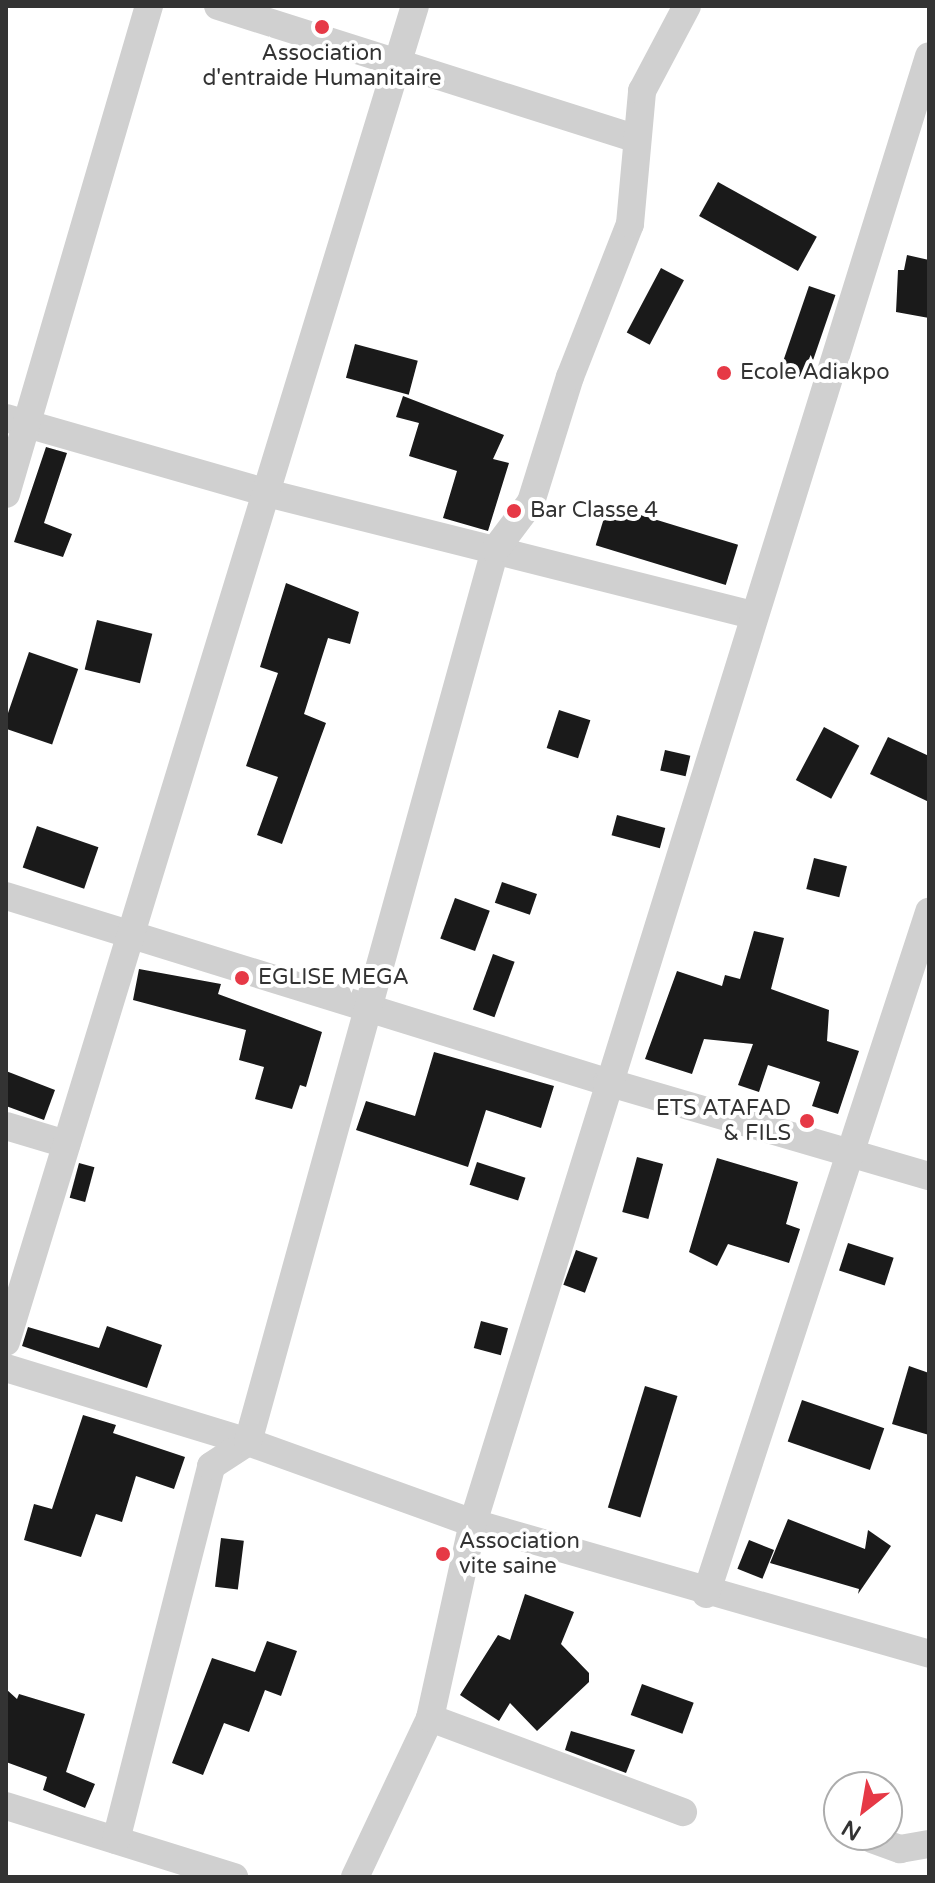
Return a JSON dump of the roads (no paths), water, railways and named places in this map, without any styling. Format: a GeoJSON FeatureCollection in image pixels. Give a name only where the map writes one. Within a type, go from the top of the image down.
{"type":"FeatureCollection","features":[{"type":"Feature","properties":{"kind":"street"},"geometry":{"type":"LineString","coordinates":[[6,494],[16,421],[149,6]]}},
{"type":"Feature","properties":{"kind":"street"},"geometry":{"type":"LineString","coordinates":[[218,6],[394,65],[635,138]]}},
{"type":"Feature","properties":{"kind":"street"},"geometry":{"type":"LineString","coordinates":[[6,1342],[129,932],[267,493],[394,65],[415,6]]}},
{"type":"Feature","properties":{"kind":"street"},"geometry":{"type":"LineString","coordinates":[[116,1840],[211,1466],[248,1442],[495,550],[531,502],[570,377],[630,224],[638,173],[635,138],[652,65],[687,6]]}},
{"type":"Feature","properties":{"kind":"street"},"geometry":{"type":"LineString","coordinates":[[355,1877],[430,1718],[473,1523],[751,615],[929,56]]}},
{"type":"Feature","properties":{"kind":"street"},"geometry":{"type":"LineString","coordinates":[[16,421],[267,493],[751,615]]}},
{"type":"Feature","properties":{"kind":"street"},"geometry":{"type":"LineString","coordinates":[[6,896],[607,1082],[929,1176]]}},
{"type":"Feature","properties":{"kind":"street"},"geometry":{"type":"LineString","coordinates":[[706,1594],[929,912]]}},
{"type":"Feature","properties":{"kind":"street"},"geometry":{"type":"LineString","coordinates":[[6,1126],[66,1144]]}},
{"type":"Feature","properties":{"kind":"street"},"geometry":{"type":"LineString","coordinates":[[6,1368],[248,1442],[473,1523],[706,1594],[929,1654]]}},
{"type":"Feature","properties":{"kind":"street"},"geometry":{"type":"LineString","coordinates":[[430,1718],[683,1812]]}},
{"type":"Feature","properties":{"kind":"street"},"geometry":{"type":"LineString","coordinates":[[6,1806],[234,1877]]}},
{"type":"Feature","properties":{"kind":"street"},"geometry":{"type":"LineString","coordinates":[[903,1848],[929,1844]]}},
{"type":"Feature","properties":{"kind":"place","name":"Association d'entraide Humanitaire"},"geometry":{"type":"Point","coordinates":[322,27]}},
{"type":"Feature","properties":{"kind":"place","name":"Ecole Adiakpo"},"geometry":{"type":"Point","coordinates":[724,373]}},
{"type":"Feature","properties":{"kind":"place","name":"Bar Classe 4"},"geometry":{"type":"Point","coordinates":[514,511]}},
{"type":"Feature","properties":{"kind":"place","name":"EGLISE MEGA"},"geometry":{"type":"Point","coordinates":[242,978]}},
{"type":"Feature","properties":{"kind":"place","name":"ETS ATAFAD & FILS"},"geometry":{"type":"Point","coordinates":[807,1121]}},
{"type":"Feature","properties":{"kind":"place","name":"Association vite saine"},"geometry":{"type":"Point","coordinates":[443,1554]}}]}
